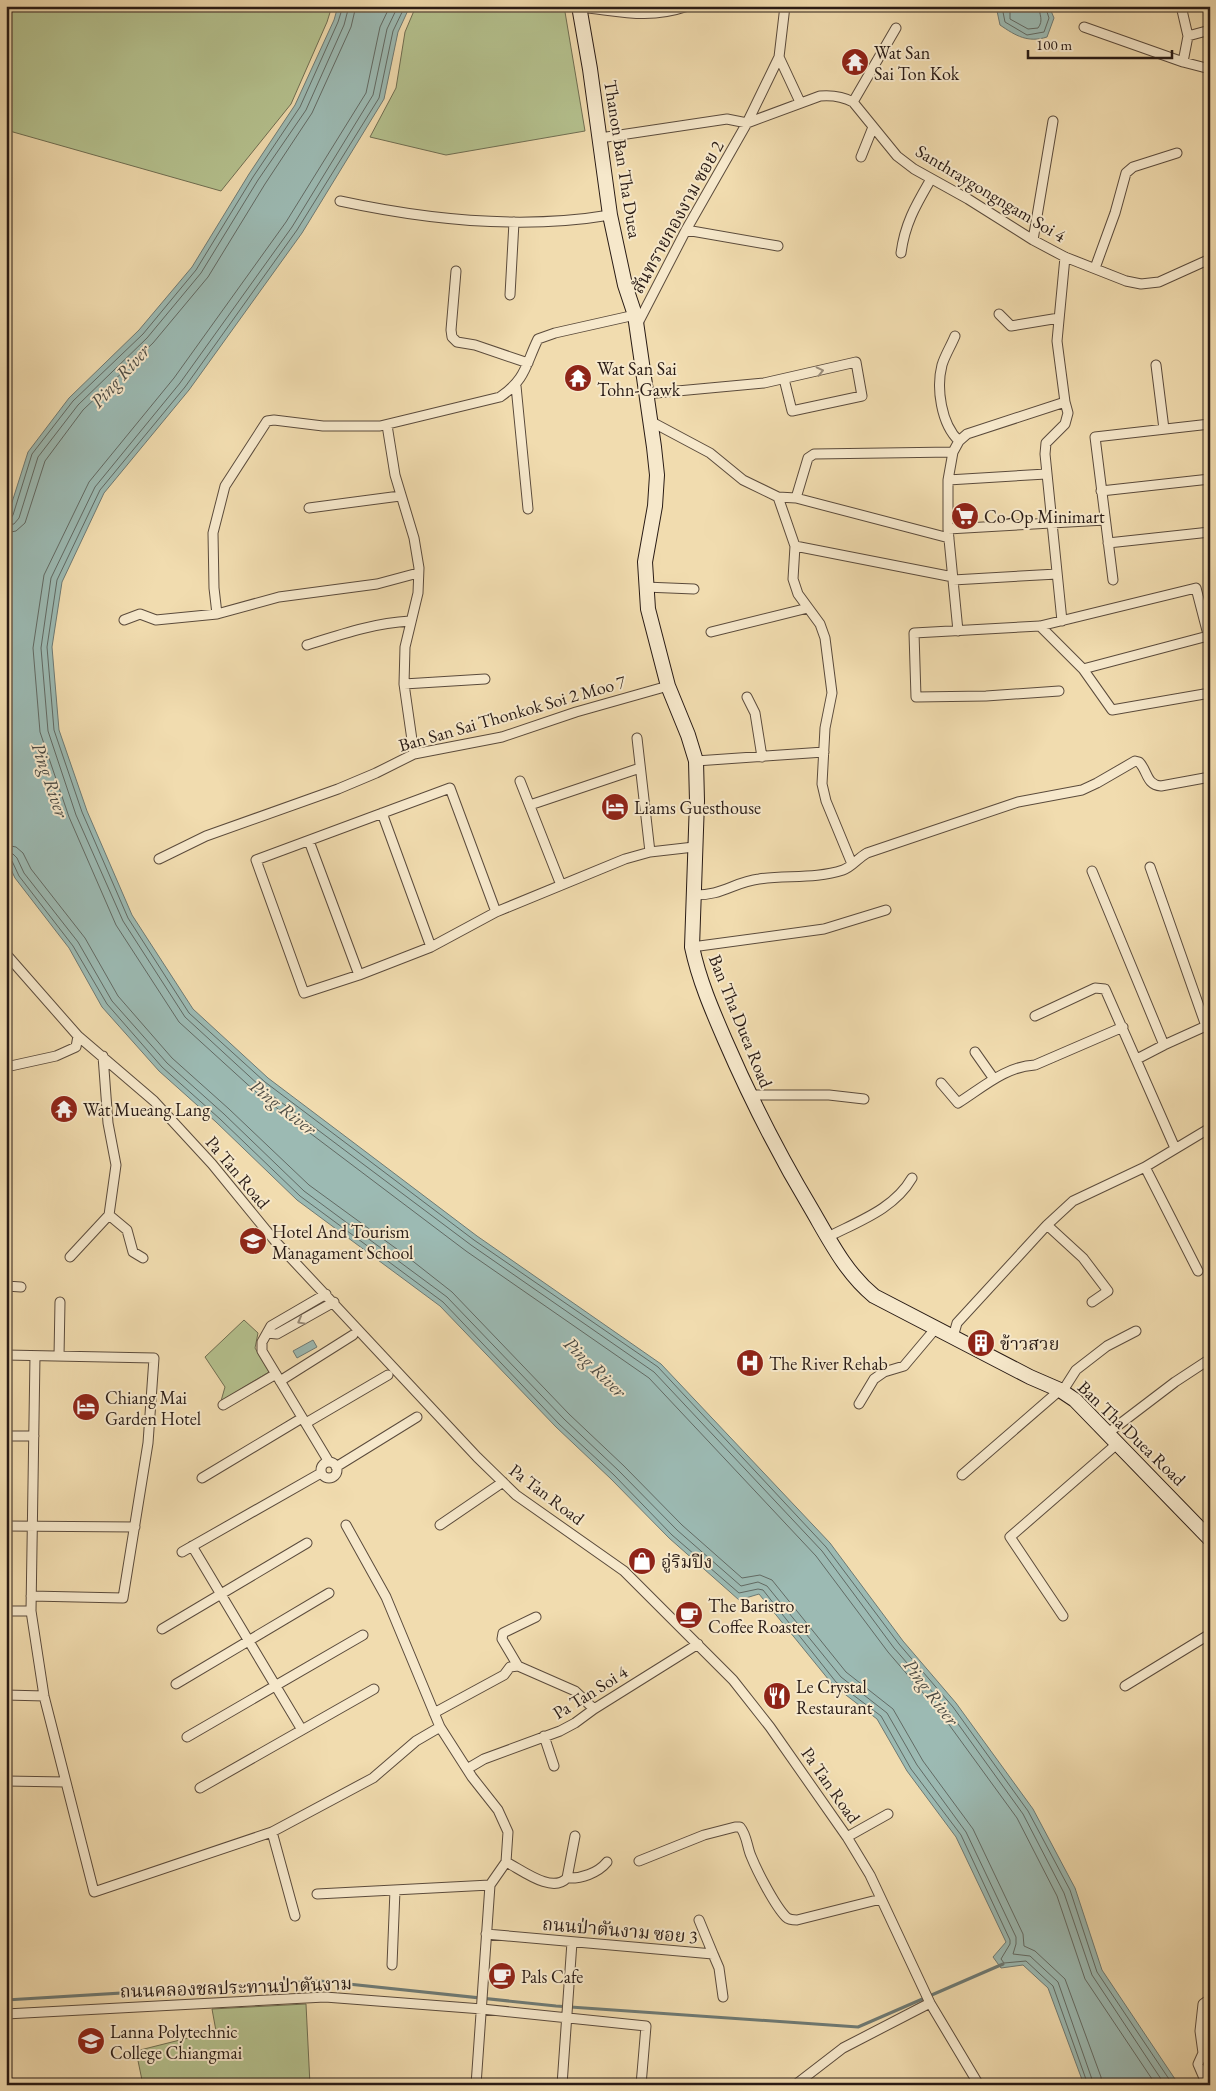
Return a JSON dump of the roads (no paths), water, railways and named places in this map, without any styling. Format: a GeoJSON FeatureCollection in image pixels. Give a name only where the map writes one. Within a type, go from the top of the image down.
{"type":"FeatureCollection","features":[{"type":"Feature","properties":{"kind":"street"},"geometry":{"type":"LineString","coordinates":[[580,7],[650,15],[688,6]]}},
{"type":"Feature","properties":{"kind":"street"},"geometry":{"type":"LineString","coordinates":[[785,6],[779,57],[800,102]]}},
{"type":"Feature","properties":{"kind":"street"},"geometry":{"type":"LineString","coordinates":[[1181,6],[1188,36],[1183,62]]}},
{"type":"Feature","properties":{"kind":"street","name":"Thanon Ban Tha Duea"},"geometry":{"type":"LineString","coordinates":[[580,7],[610,214],[625,285],[636,320]]}},
{"type":"Feature","properties":{"kind":"street"},"geometry":{"type":"LineString","coordinates":[[1084,27],[1183,62],[1210,68]]}},
{"type":"Feature","properties":{"kind":"street"},"geometry":{"type":"LineString","coordinates":[[600,138],[727,119],[747,123],[800,102],[829,95],[845,97],[852,102],[896,28]]}},
{"type":"Feature","properties":{"kind":"street"},"geometry":{"type":"LineString","coordinates":[[1188,36],[1210,30]]}},
{"type":"Feature","properties":{"kind":"street","name":"สันทรายกองงาม ซอย 2"},"geometry":{"type":"LineString","coordinates":[[636,320],[747,123],[779,57]]}},
{"type":"Feature","properties":{"kind":"street","name":"Santhraygongngam Soi 4"},"geometry":{"type":"LineString","coordinates":[[852,102],[897,156],[914,170],[968,198],[1033,240],[1065,257],[1126,281],[1141,284],[1159,282],[1210,259]]}},
{"type":"Feature","properties":{"kind":"street"},"geometry":{"type":"LineString","coordinates":[[1033,240],[1053,121]]}},
{"type":"Feature","properties":{"kind":"street"},"geometry":{"type":"LineString","coordinates":[[861,157],[874,127]]}},
{"type":"Feature","properties":{"kind":"street"},"geometry":{"type":"LineString","coordinates":[[1095,268],[1126,173],[1133,167],[1177,153]]}},
{"type":"Feature","properties":{"kind":"street"},"geometry":{"type":"LineString","coordinates":[[901,252],[910,214],[931,179]]}},
{"type":"Feature","properties":{"kind":"street"},"geometry":{"type":"LineString","coordinates":[[340,201],[387,211],[514,222],[585,219],[610,214]]}},
{"type":"Feature","properties":{"kind":"street"},"geometry":{"type":"LineString","coordinates":[[510,295],[514,222]]}},
{"type":"Feature","properties":{"kind":"street"},"geometry":{"type":"LineString","coordinates":[[686,230],[778,246]]}},
{"type":"Feature","properties":{"kind":"street"},"geometry":{"type":"LineString","coordinates":[[1062,621],[1046,474],[1046,443],[1065,424],[1068,413],[1057,341],[1065,257]]}},
{"type":"Feature","properties":{"kind":"street"},"geometry":{"type":"LineString","coordinates":[[456,271],[452,337],[457,342],[475,345],[528,362]]}},
{"type":"Feature","properties":{"kind":"street"},"geometry":{"type":"LineString","coordinates":[[999,314],[1011,326],[1059,318]]}},
{"type":"Feature","properties":{"kind":"street"},"geometry":{"type":"LineString","coordinates":[[218,614],[214,588],[213,533],[224,486],[267,421],[274,420],[323,426],[380,426],[500,397],[516,386],[538,339],[555,333],[636,320]]}},
{"type":"Feature","properties":{"kind":"street","name":"Ban Tha Duea Road"},"geometry":{"type":"LineString","coordinates":[[636,320],[657,475],[655,506],[645,562],[648,609],[668,686],[688,735],[696,761],[697,801],[692,947],[697,971],[707,997],[750,1095],[779,1154],[845,1266],[866,1290],[874,1296],[1030,1377],[1061,1390],[1075,1400],[1210,1539]]}},
{"type":"Feature","properties":{"kind":"street"},"geometry":{"type":"LineString","coordinates":[[955,336],[942,364],[940,378],[945,420],[953,436],[958,441]]}},
{"type":"Feature","properties":{"kind":"street"},"geometry":{"type":"LineString","coordinates":[[645,394],[764,383],[856,362],[862,396],[792,410],[784,379]]}},
{"type":"Feature","properties":{"kind":"street"},"geometry":{"type":"LineString","coordinates":[[1156,365],[1164,429]]}},
{"type":"Feature","properties":{"kind":"street"},"geometry":{"type":"LineString","coordinates":[[516,386],[528,508]]}},
{"type":"Feature","properties":{"kind":"street"},"geometry":{"type":"LineString","coordinates":[[958,631],[948,533],[948,480],[953,452],[958,441],[967,434],[1065,402]]}},
{"type":"Feature","properties":{"kind":"street"},"geometry":{"type":"LineString","coordinates":[[650,421],[710,453],[743,480],[778,497],[796,498],[948,533],[1105,520]]}},
{"type":"Feature","properties":{"kind":"street"},"geometry":{"type":"LineString","coordinates":[[387,424],[400,496],[414,538],[418,573],[418,593],[405,647],[404,684],[414,754]]}},
{"type":"Feature","properties":{"kind":"street"},"geometry":{"type":"LineString","coordinates":[[1113,580],[1095,437],[1210,424]]}},
{"type":"Feature","properties":{"kind":"street"},"geometry":{"type":"LineString","coordinates":[[796,498],[808,458],[814,454],[953,452]]}},
{"type":"Feature","properties":{"kind":"street"},"geometry":{"type":"LineString","coordinates":[[948,480],[1046,474]]}},
{"type":"Feature","properties":{"kind":"street"},"geometry":{"type":"LineString","coordinates":[[1102,491],[1210,479]]}},
{"type":"Feature","properties":{"kind":"street"},"geometry":{"type":"LineString","coordinates":[[308,508],[400,496]]}},
{"type":"Feature","properties":{"kind":"street"},"geometry":{"type":"LineString","coordinates":[[778,497],[795,546],[792,579],[798,594],[820,624],[825,638],[832,693],[824,740],[822,784],[826,801],[852,864]]}},
{"type":"Feature","properties":{"kind":"street"},"geometry":{"type":"LineString","coordinates":[[1108,544],[1210,532]]}},
{"type":"Feature","properties":{"kind":"street"},"geometry":{"type":"LineString","coordinates":[[795,546],[953,578],[1057,574]]}},
{"type":"Feature","properties":{"kind":"street"},"geometry":{"type":"LineString","coordinates":[[124,620],[140,614],[156,620],[218,614],[279,597],[377,584],[418,573]]}},
{"type":"Feature","properties":{"kind":"street"},"geometry":{"type":"LineString","coordinates":[[646,587],[694,589]]}},
{"type":"Feature","properties":{"kind":"street"},"geometry":{"type":"LineString","coordinates":[[1059,691],[986,696],[916,697],[914,633],[1040,626],[1196,588],[1209,639],[1083,669]]}},
{"type":"Feature","properties":{"kind":"street"},"geometry":{"type":"LineString","coordinates":[[711,632],[808,608]]}},
{"type":"Feature","properties":{"kind":"street"},"geometry":{"type":"LineString","coordinates":[[307,646],[356,629],[384,622],[410,621]]}},
{"type":"Feature","properties":{"kind":"street"},"geometry":{"type":"LineString","coordinates":[[1040,626],[1083,669],[1112,710],[1210,693]]}},
{"type":"Feature","properties":{"kind":"street"},"geometry":{"type":"LineString","coordinates":[[404,684],[485,679]]}},
{"type":"Feature","properties":{"kind":"street","name":"Ban San Sai Thonkok Soi 2 Moo 7"},"geometry":{"type":"LineString","coordinates":[[159,858],[226,828],[376,774],[414,754],[502,736],[576,712],[668,686]]}},
{"type":"Feature","properties":{"kind":"street"},"geometry":{"type":"LineString","coordinates":[[747,697],[755,713],[762,758]]}},
{"type":"Feature","properties":{"kind":"street"},"geometry":{"type":"LineString","coordinates":[[637,738],[650,852]]}},
{"type":"Feature","properties":{"kind":"street"},"geometry":{"type":"LineString","coordinates":[[696,761],[762,758],[824,752]]}},
{"type":"Feature","properties":{"kind":"street"},"geometry":{"type":"LineString","coordinates":[[693,895],[709,896],[757,879],[827,874],[842,870],[867,853],[1018,802],[1082,790],[1135,761],[1142,765],[1149,781],[1154,785],[1161,786],[1210,777]]}},
{"type":"Feature","properties":{"kind":"street"},"geometry":{"type":"LineString","coordinates":[[530,805],[640,768]]}},
{"type":"Feature","properties":{"kind":"street"},"geometry":{"type":"LineString","coordinates":[[520,781],[561,885]]}},
{"type":"Feature","properties":{"kind":"street"},"geometry":{"type":"LineString","coordinates":[[496,912],[450,788],[256,860],[304,992],[359,975],[431,947],[496,912],[625,859],[650,852],[694,847]]}},
{"type":"Feature","properties":{"kind":"street"},"geometry":{"type":"LineString","coordinates":[[382,814],[431,947]]}},
{"type":"Feature","properties":{"kind":"street"},"geometry":{"type":"LineString","coordinates":[[309,841],[359,975]]}},
{"type":"Feature","properties":{"kind":"street"},"geometry":{"type":"LineString","coordinates":[[1136,1060],[1206,1026],[1150,867]]}},
{"type":"Feature","properties":{"kind":"street"},"geometry":{"type":"LineString","coordinates":[[1092,871],[1164,1045]]}},
{"type":"Feature","properties":{"kind":"street"},"geometry":{"type":"LineString","coordinates":[[692,947],[824,929],[886,910]]}},
{"type":"Feature","properties":{"kind":"street","name":"Pa Tan Road"},"geometry":{"type":"LineString","coordinates":[[6,954],[9,965],[78,1036],[154,1101],[212,1164],[275,1241],[477,1457],[530,1506],[624,1571],[733,1680],[770,1727],[847,1837],[870,1875],[930,2003],[979,2085]]}},
{"type":"Feature","properties":{"kind":"street"},"geometry":{"type":"LineString","coordinates":[[1035,1016],[1095,988],[1105,989],[1175,1148]]}},
{"type":"Feature","properties":{"kind":"street"},"geometry":{"type":"LineString","coordinates":[[941,1083],[958,1103],[994,1079],[1020,1066],[1035,1065],[1123,1027]]}},
{"type":"Feature","properties":{"kind":"street"},"geometry":{"type":"LineString","coordinates":[[6,1067],[56,1056],[76,1047],[78,1036]]}},
{"type":"Feature","properties":{"kind":"street"},"geometry":{"type":"LineString","coordinates":[[975,1052],[994,1079]]}},
{"type":"Feature","properties":{"kind":"street"},"geometry":{"type":"LineString","coordinates":[[70,1257],[109,1215],[116,1165],[108,1123],[103,1056]]}},
{"type":"Feature","properties":{"kind":"street"},"geometry":{"type":"LineString","coordinates":[[750,1095],[829,1095],[864,1099]]}},
{"type":"Feature","properties":{"kind":"street"},"geometry":{"type":"LineString","coordinates":[[953,1337],[957,1323],[1047,1225],[1073,1201],[1145,1167],[1210,1128]]}},
{"type":"Feature","properties":{"kind":"street"},"geometry":{"type":"LineString","coordinates":[[1145,1167],[1198,1271]]}},
{"type":"Feature","properties":{"kind":"street"},"geometry":{"type":"LineString","coordinates":[[828,1237],[888,1206],[905,1190],[912,1178]]}},
{"type":"Feature","properties":{"kind":"street"},"geometry":{"type":"LineString","coordinates":[[109,1215],[128,1230],[133,1252],[143,1258]]}},
{"type":"Feature","properties":{"kind":"street"},"geometry":{"type":"LineString","coordinates":[[1047,1225],[1083,1258],[1108,1291],[1092,1302]]}},
{"type":"Feature","properties":{"kind":"street"},"geometry":{"type":"LineString","coordinates":[[6,1286],[21,1287]]}},
{"type":"Feature","properties":{"kind":"street"},"geometry":{"type":"LineString","coordinates":[[321,1473],[326,1478],[333,1477],[337,1471],[262,1351],[262,1342],[271,1326],[326,1294]]}},
{"type":"Feature","properties":{"kind":"street"},"geometry":{"type":"LineString","coordinates":[[59,1356],[60,1302]]}},
{"type":"Feature","properties":{"kind":"street"},"geometry":{"type":"LineString","coordinates":[[268,1333],[277,1334],[334,1302]]}},
{"type":"Feature","properties":{"kind":"street"},"geometry":{"type":"LineString","coordinates":[[859,1404],[874,1380],[884,1372],[904,1366],[936,1328]]}},
{"type":"Feature","properties":{"kind":"street"},"geometry":{"type":"LineString","coordinates":[[962,1475],[1061,1390],[1076,1370],[1107,1346],[1136,1331]]}},
{"type":"Feature","properties":{"kind":"street"},"geometry":{"type":"LineString","coordinates":[[223,1405],[353,1336]]}},
{"type":"Feature","properties":{"kind":"street"},"geometry":{"type":"LineString","coordinates":[[6,1355],[154,1358],[148,1443],[136,1527],[123,1598],[31,1596]]}},
{"type":"Feature","properties":{"kind":"street"},"geometry":{"type":"LineString","coordinates":[[36,1356],[31,1611],[44,1696],[94,1892],[272,1832],[373,1778],[416,1741],[440,1727]]}},
{"type":"Feature","properties":{"kind":"street"},"geometry":{"type":"LineString","coordinates":[[1063,1616],[1010,1537],[1113,1438],[1175,1382],[1210,1359]]}},
{"type":"Feature","properties":{"kind":"street"},"geometry":{"type":"LineString","coordinates":[[202,1478],[388,1375]]}},
{"type":"Feature","properties":{"kind":"street"},"geometry":{"type":"LineString","coordinates":[[182,1552],[321,1473],[323,1464],[333,1464],[417,1417]]}},
{"type":"Feature","properties":{"kind":"street"},"geometry":{"type":"LineString","coordinates":[[6,1436],[34,1436]]}},
{"type":"Feature","properties":{"kind":"street"},"geometry":{"type":"LineString","coordinates":[[440,1525],[503,1482]]}},
{"type":"Feature","properties":{"kind":"street"},"geometry":{"type":"LineString","coordinates":[[346,1525],[386,1597],[440,1727],[498,1810],[508,1832],[506,1862],[490,1885],[476,2085]]}},
{"type":"Feature","properties":{"kind":"street"},"geometry":{"type":"LineString","coordinates":[[6,1526],[136,1527]]}},
{"type":"Feature","properties":{"kind":"street"},"geometry":{"type":"LineString","coordinates":[[162,1629],[307,1543]]}},
{"type":"Feature","properties":{"kind":"street"},"geometry":{"type":"LineString","coordinates":[[192,1546],[302,1730]]}},
{"type":"Feature","properties":{"kind":"street"},"geometry":{"type":"LineString","coordinates":[[176,1684],[329,1593]]}},
{"type":"Feature","properties":{"kind":"street"},"geometry":{"type":"LineString","coordinates":[[6,1611],[31,1611]]}},
{"type":"Feature","properties":{"kind":"street"},"geometry":{"type":"LineString","coordinates":[[518,1666],[502,1639],[503,1633],[536,1617]]}},
{"type":"Feature","properties":{"kind":"street"},"geometry":{"type":"LineString","coordinates":[[1125,1686],[1210,1634]]}},
{"type":"Feature","properties":{"kind":"street"},"geometry":{"type":"LineString","coordinates":[[187,1736],[363,1635]]}},
{"type":"Feature","properties":{"kind":"street","name":"Pa Tan Soi 4"},"geometry":{"type":"LineString","coordinates":[[468,1769],[484,1759],[575,1723],[594,1709],[698,1644]]}},
{"type":"Feature","properties":{"kind":"street"},"geometry":{"type":"LineString","coordinates":[[434,1713],[504,1675],[510,1667],[518,1666],[575,1692],[594,1709]]}},
{"type":"Feature","properties":{"kind":"street"},"geometry":{"type":"LineString","coordinates":[[200,1788],[374,1689]]}},
{"type":"Feature","properties":{"kind":"street"},"geometry":{"type":"LineString","coordinates":[[6,1695],[44,1696]]}},
{"type":"Feature","properties":{"kind":"street"},"geometry":{"type":"LineString","coordinates":[[544,1736],[554,1766]]}},
{"type":"Feature","properties":{"kind":"street"},"geometry":{"type":"LineString","coordinates":[[6,1781],[65,1782]]}},
{"type":"Feature","properties":{"kind":"street"},"geometry":{"type":"LineString","coordinates":[[847,1837],[888,1814]]}},
{"type":"Feature","properties":{"kind":"street"},"geometry":{"type":"LineString","coordinates":[[639,1861],[704,1835],[735,1827],[740,1828],[744,1832],[751,1856],[770,1893],[790,1920],[797,1920],[881,1899]]}},
{"type":"Feature","properties":{"kind":"street"},"geometry":{"type":"LineString","coordinates":[[272,1832],[295,1916]]}},
{"type":"Feature","properties":{"kind":"street"},"geometry":{"type":"LineString","coordinates":[[506,1862],[543,1881],[554,1884],[563,1883],[567,1878],[575,1836]]}},
{"type":"Feature","properties":{"kind":"street"},"geometry":{"type":"LineString","coordinates":[[567,1878],[585,1876],[603,1867],[607,1862]]}},
{"type":"Feature","properties":{"kind":"street"},"geometry":{"type":"LineString","coordinates":[[317,1894],[490,1885]]}},
{"type":"Feature","properties":{"kind":"street"},"geometry":{"type":"LineString","coordinates":[[392,1965],[395,1890]]}},
{"type":"Feature","properties":{"kind":"street","name":"ถนนป่าตันงาม ซอย 3"},"geometry":{"type":"LineString","coordinates":[[486,1934],[713,1954],[699,1920]]}},
{"type":"Feature","properties":{"kind":"street"},"geometry":{"type":"LineString","coordinates":[[562,2085],[570,1994],[572,1942]]}},
{"type":"Feature","properties":{"kind":"street"},"geometry":{"type":"LineString","coordinates":[[713,1954],[719,1968],[723,1997]]}},
{"type":"Feature","properties":{"kind":"street","name":"ถนนคลองชลประทานป่าตันงาม"},"geometry":{"type":"LineString","coordinates":[[6,2014],[325,1997],[482,2009],[646,2026],[641,2085]]}},
{"type":"Feature","properties":{"kind":"street"},"geometry":{"type":"LineString","coordinates":[[1206,2001],[1200,2031],[1203,2053],[1198,2064],[1207,2085]]}},
{"type":"Feature","properties":{"kind":"street"},"geometry":{"type":"LineString","coordinates":[[795,2085],[843,2048],[930,2003]]}},
{"type":"Feature","properties":{"kind":"water","name":"Ping River"},"geometry":{"type":"Polygon","coordinates":[[[338,6],[410,6],[398,32],[384,99],[302,233],[189,390],[104,493],[62,582],[52,647],[59,730],[87,811],[132,915],[193,1009],[268,1078],[477,1236],[661,1364],[830,1543],[903,1641],[956,1703],[1033,1809],[1075,1888],[1102,1970],[1179,2085],[1084,2085],[1048,1988],[1023,1965],[1001,1968],[993,1957],[1006,1942],[956,1837],[907,1771],[877,1719],[833,1685],[759,1594],[739,1600],[669,1538],[556,1427],[440,1306],[297,1200],[216,1122],[159,1071],[102,1007],[69,948],[15,878],[6,859],[6,521],[28,452],[69,398],[139,330],[192,267],[249,174],[295,105],[334,20],[338,6]]]}},
{"type":"Feature","properties":{"kind":"water"},"geometry":{"type":"Polygon","coordinates":[[[1000,6],[1049,6],[1054,18],[1047,37],[1028,39],[1006,29],[1000,25],[997,11],[1000,6]]]}},
{"type":"Feature","properties":{"kind":"water"},"geometry":{"type":"Polygon","coordinates":[[[313,1340],[317,1347],[297,1358],[293,1351],[313,1340]]]}},
{"type":"Feature","properties":{"kind":"waterway"},"geometry":{"type":"LineString","coordinates":[[6,2000],[320,1981],[556,2006],[858,2027],[1003,1964]]}},
{"type":"Feature","properties":{"kind":"place","name":"Wat San Sai Ton Kok"},"geometry":{"type":"Point","coordinates":[855,62]}},
{"type":"Feature","properties":{"kind":"place","name":"Wat San Sai Tohn-Gawk"},"geometry":{"type":"Point","coordinates":[578,378]}},
{"type":"Feature","properties":{"kind":"place","name":"Co-Op Minimart"},"geometry":{"type":"Point","coordinates":[965,516]}},
{"type":"Feature","properties":{"kind":"place","name":"Liams Guesthouse"},"geometry":{"type":"Point","coordinates":[615,807]}},
{"type":"Feature","properties":{"kind":"place","name":"Wat Mueang Lang"},"geometry":{"type":"Point","coordinates":[64,1109]}},
{"type":"Feature","properties":{"kind":"place","name":"Hotel And Tourism Managament School"},"geometry":{"type":"Point","coordinates":[253,1241]}},
{"type":"Feature","properties":{"kind":"place","name":"ข้าวสวย"},"geometry":{"type":"Point","coordinates":[981,1343]}},
{"type":"Feature","properties":{"kind":"place","name":"The River Rehab"},"geometry":{"type":"Point","coordinates":[750,1363]}},
{"type":"Feature","properties":{"kind":"place","name":"Chiang Mai Garden Hotel"},"geometry":{"type":"Point","coordinates":[86,1407]}},
{"type":"Feature","properties":{"kind":"place","name":"อู่ริมปิง"},"geometry":{"type":"Point","coordinates":[642,1561]}},
{"type":"Feature","properties":{"kind":"place","name":"The Baristro Coffee Roaster"},"geometry":{"type":"Point","coordinates":[689,1615]}},
{"type":"Feature","properties":{"kind":"place","name":"Le Crystal Restaurant"},"geometry":{"type":"Point","coordinates":[777,1696]}},
{"type":"Feature","properties":{"kind":"place","name":"Pals Cafe"},"geometry":{"type":"Point","coordinates":[502,1976]}},
{"type":"Feature","properties":{"kind":"place","name":"Lanna Polytechnic College Chiangmai"},"geometry":{"type":"Point","coordinates":[91,2041]}}]}
